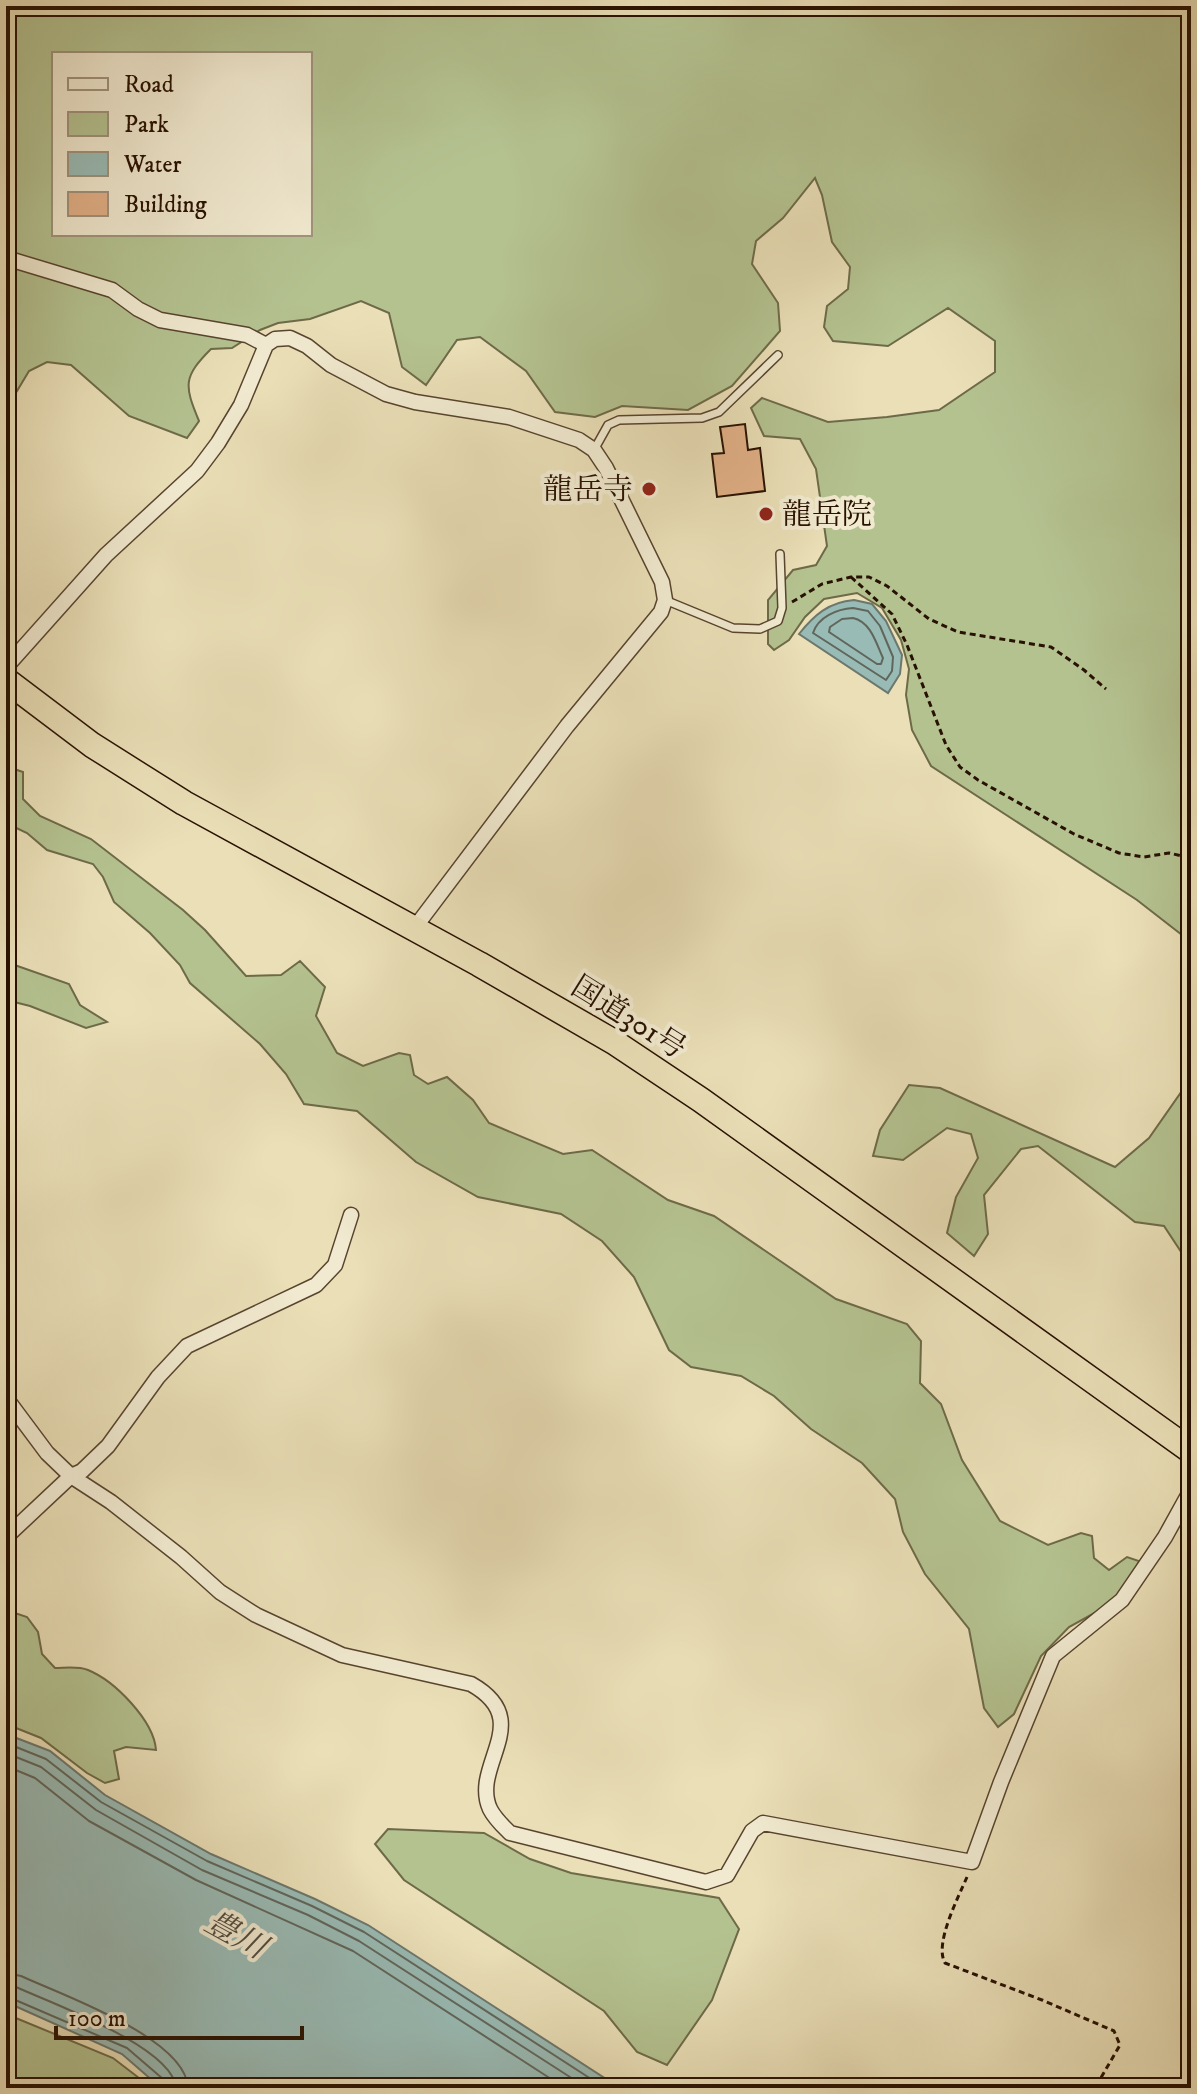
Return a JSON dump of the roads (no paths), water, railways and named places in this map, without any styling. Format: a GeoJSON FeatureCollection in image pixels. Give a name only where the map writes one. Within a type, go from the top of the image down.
{"type":"FeatureCollection","features":[{"type":"Feature","properties":{"kind":"highway","name":"国道301号"},"geometry":{"type":"LineString","coordinates":[[6,680],[92,745],[184,803],[614,1042],[701,1100],[1191,1451]]}},
{"type":"Feature","properties":{"kind":"street"},"geometry":{"type":"LineString","coordinates":[[6,258],[112,290],[160,320],[247,335],[266,345]]}},
{"type":"Feature","properties":{"kind":"street"},"geometry":{"type":"LineString","coordinates":[[6,667],[106,555],[197,471],[241,405],[266,345],[275,339],[290,338],[307,346],[350,376],[386,394],[415,402],[509,417],[579,440],[594,450],[606,468],[662,582],[665,600],[661,612],[567,726],[413,930]]}},
{"type":"Feature","properties":{"kind":"street"},"geometry":{"type":"LineString","coordinates":[[6,1537],[108,1446],[158,1377],[187,1346],[316,1285],[335,1265],[351,1215]]}},
{"type":"Feature","properties":{"kind":"street"},"geometry":{"type":"LineString","coordinates":[[6,1398],[47,1453],[71,1476],[123,1511],[220,1592],[256,1615],[342,1655],[471,1684],[486,1693],[497,1710],[502,1732],[487,1780],[487,1798],[498,1821],[510,1833],[706,1882],[727,1875],[752,1831],[763,1823],[972,1862],[1053,1656],[1122,1600],[1165,1537],[1191,1490]]}},
{"type":"Feature","properties":{"kind":"lane"},"geometry":{"type":"LineString","coordinates":[[594,450],[608,425],[619,420],[702,418],[719,412],[778,355]]}},
{"type":"Feature","properties":{"kind":"lane"},"geometry":{"type":"LineString","coordinates":[[665,600],[733,628],[760,629],[778,621],[782,608],[780,554]]}},
{"type":"Feature","properties":{"kind":"water"},"geometry":{"type":"Polygon","coordinates":[[[854,600],[872,604],[886,621],[902,655],[900,674],[888,693],[799,634],[823,611],[837,603],[854,600]]]}},
{"type":"Feature","properties":{"kind":"water","name":"豊川"},"geometry":{"type":"Polygon","coordinates":[[[6,1734],[50,1751],[105,1795],[211,1854],[368,1925],[620,2088],[161,2088],[122,2054],[6,2002],[6,1734]]]}},
{"type":"Feature","properties":{"kind":"place","name":"龍岳寺"},"geometry":{"type":"Point","coordinates":[649,489]}},
{"type":"Feature","properties":{"kind":"place","name":"龍岳院"},"geometry":{"type":"Point","coordinates":[766,514]}}]}
